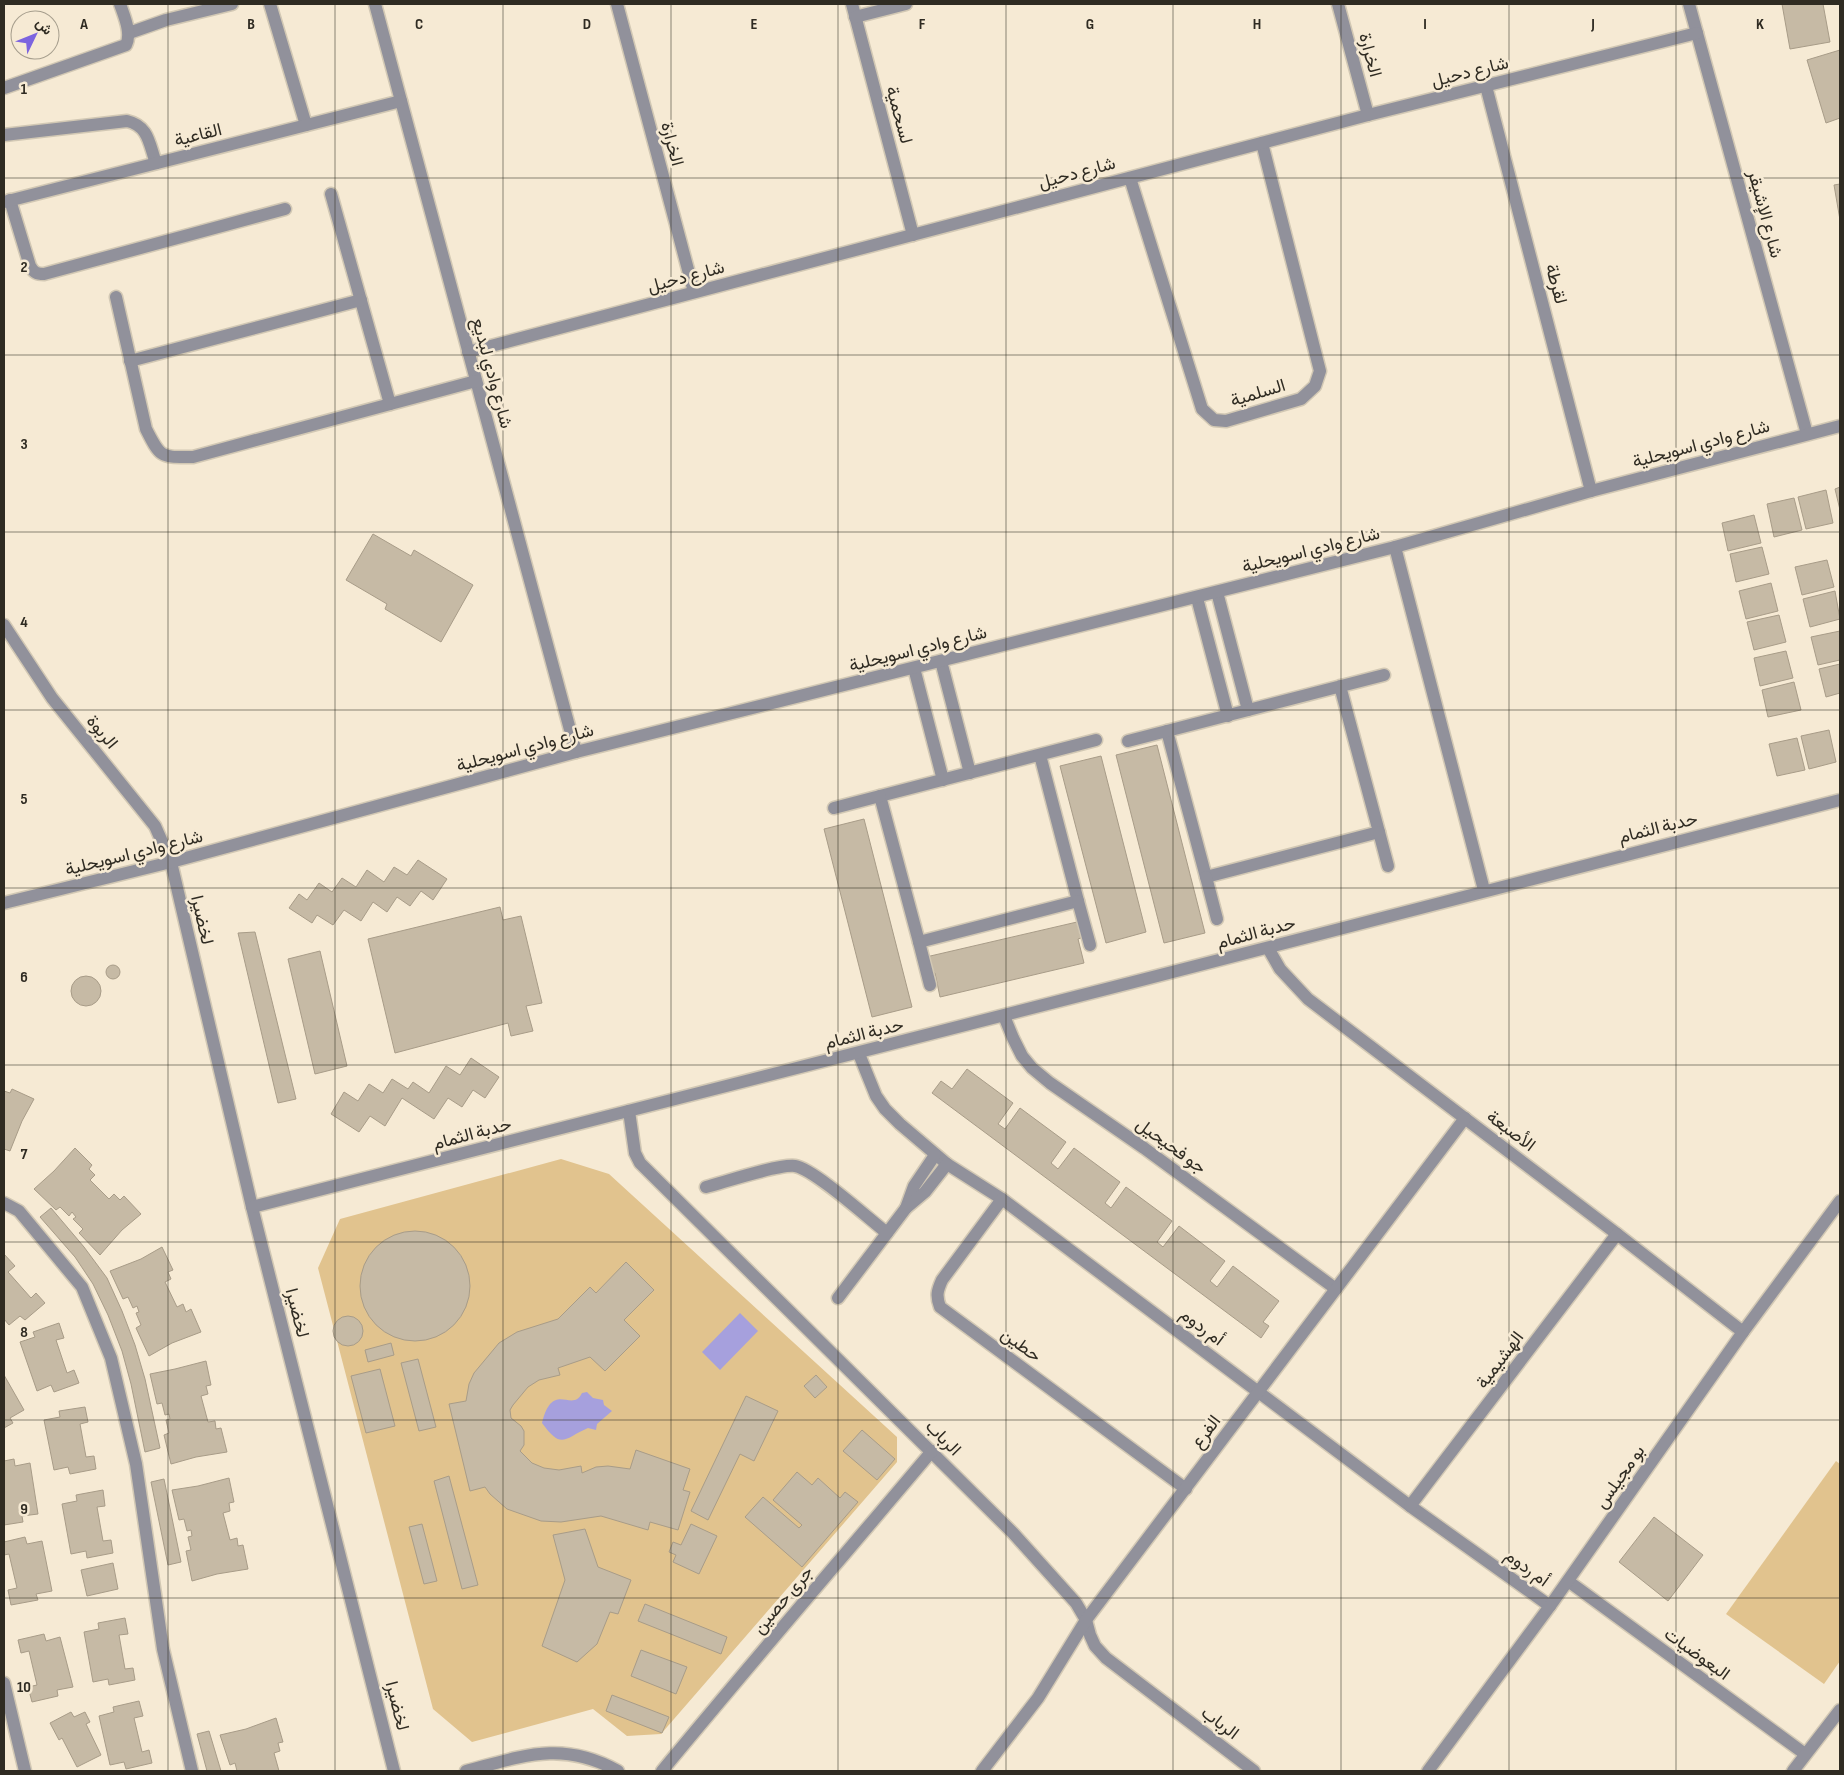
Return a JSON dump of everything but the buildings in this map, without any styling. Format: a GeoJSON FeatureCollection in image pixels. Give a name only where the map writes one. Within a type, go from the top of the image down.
{"type":"FeatureCollection","features":[{"type":"Feature","properties":{"kind":"street"},"geometry":{"type":"LineString","coordinates":[[4,88],[78,61],[121,48],[129,39],[129,33],[120,4]]}},
{"type":"Feature","properties":{"kind":"street"},"geometry":{"type":"LineString","coordinates":[[129,33],[166,20],[232,4]]}},
{"type":"Feature","properties":{"kind":"street"},"geometry":{"type":"LineString","coordinates":[[270,4],[306,126]]}},
{"type":"Feature","properties":{"kind":"street","name":"شارع وادي لبديع"},"geometry":{"type":"LineString","coordinates":[[374,4],[576,752]]}},
{"type":"Feature","properties":{"kind":"street","name":"الخرارة"},"geometry":{"type":"LineString","coordinates":[[617,4],[694,292]]}},
{"type":"Feature","properties":{"kind":"street","name":"لسحمية"},"geometry":{"type":"LineString","coordinates":[[852,4],[913,235]]}},
{"type":"Feature","properties":{"kind":"street"},"geometry":{"type":"LineString","coordinates":[[855,17],[906,4]]}},
{"type":"Feature","properties":{"kind":"street","name":"الخرارة"},"geometry":{"type":"LineString","coordinates":[[1338,4],[1368,115]]}},
{"type":"Feature","properties":{"kind":"street","name":"شارع الإشيقر"},"geometry":{"type":"LineString","coordinates":[[1689,4],[1807,434]]}},
{"type":"Feature","properties":{"kind":"street","name":"شارع دحيل"},"geometry":{"type":"LineString","coordinates":[[468,352],[1368,115],[1697,33]]}},
{"type":"Feature","properties":{"kind":"street","name":"لقرطة"},"geometry":{"type":"LineString","coordinates":[[1486,86],[1592,491]]}},
{"type":"Feature","properties":{"kind":"street","name":"القاعية"},"geometry":{"type":"LineString","coordinates":[[7,201],[401,101]]}},
{"type":"Feature","properties":{"kind":"street"},"geometry":{"type":"LineString","coordinates":[[4,135],[127,121],[137,123],[144,130],[156,164]]}},
{"type":"Feature","properties":{"kind":"street","name":"السلمية"},"geometry":{"type":"LineString","coordinates":[[1130,178],[1202,409],[1214,420],[1226,421],[1301,399],[1315,386],[1320,371],[1262,143]]}},
{"type":"Feature","properties":{"kind":"street"},"geometry":{"type":"LineString","coordinates":[[331,194],[390,404]]}},
{"type":"Feature","properties":{"kind":"street"},"geometry":{"type":"LineString","coordinates":[[7,201],[30,266],[33,272],[38,274],[44,274],[285,209]]}},
{"type":"Feature","properties":{"kind":"street"},"geometry":{"type":"LineString","coordinates":[[116,297],[146,429],[155,448],[167,457],[193,457],[476,382]]}},
{"type":"Feature","properties":{"kind":"street"},"geometry":{"type":"LineString","coordinates":[[130,361],[361,300]]}},
{"type":"Feature","properties":{"kind":"street","name":"شارع وادي اسويحلية"},"geometry":{"type":"LineString","coordinates":[[4,904],[171,862],[576,752],[1395,547],[1592,491],[1840,426]]}},
{"type":"Feature","properties":{"kind":"street"},"geometry":{"type":"LineString","coordinates":[[1395,547],[1484,890]]}},
{"type":"Feature","properties":{"kind":"street"},"geometry":{"type":"LineString","coordinates":[[1217,592],[1248,710]]}},
{"type":"Feature","properties":{"kind":"street"},"geometry":{"type":"LineString","coordinates":[[1197,598],[1228,716]]}},
{"type":"Feature","properties":{"kind":"street","name":"الربوة"},"geometry":{"type":"LineString","coordinates":[[4,625],[52,698],[155,826],[171,862]]}},
{"type":"Feature","properties":{"kind":"street"},"geometry":{"type":"LineString","coordinates":[[941,661],[970,773]]}},
{"type":"Feature","properties":{"kind":"street"},"geometry":{"type":"LineString","coordinates":[[914,668],[943,780]]}},
{"type":"Feature","properties":{"kind":"street"},"geometry":{"type":"LineString","coordinates":[[1128,741],[1384,675]]}},
{"type":"Feature","properties":{"kind":"street"},"geometry":{"type":"LineString","coordinates":[[1340,686],[1388,866]]}},
{"type":"Feature","properties":{"kind":"street"},"geometry":{"type":"LineString","coordinates":[[1167,731],[1217,919]]}},
{"type":"Feature","properties":{"kind":"street"},"geometry":{"type":"LineString","coordinates":[[834,808],[1096,740]]}},
{"type":"Feature","properties":{"kind":"street"},"geometry":{"type":"LineString","coordinates":[[1040,755],[1090,945]]}},
{"type":"Feature","properties":{"kind":"street"},"geometry":{"type":"LineString","coordinates":[[880,796],[930,985]]}},
{"type":"Feature","properties":{"kind":"street","name":"حدبة الثمام"},"geometry":{"type":"LineString","coordinates":[[252,1208],[858,1054],[1484,890],[1840,800]]}},
{"type":"Feature","properties":{"kind":"street"},"geometry":{"type":"LineString","coordinates":[[1206,877],[1379,832]]}},
{"type":"Feature","properties":{"kind":"street","name":"لخضيرا"},"geometry":{"type":"LineString","coordinates":[[171,862],[252,1208],[388,1741],[394,1771]]}},
{"type":"Feature","properties":{"kind":"street"},"geometry":{"type":"LineString","coordinates":[[919,942],[1078,901]]}},
{"type":"Feature","properties":{"kind":"street","name":"الأصبعة"},"geometry":{"type":"LineString","coordinates":[[1268,948],[1280,969],[1308,999],[1743,1332]]}},
{"type":"Feature","properties":{"kind":"street","name":"جو فحيحيل"},"geometry":{"type":"LineString","coordinates":[[1004,1016],[1012,1038],[1022,1056],[1032,1068],[1050,1083],[1144,1148],[1336,1289]]}},
{"type":"Feature","properties":{"kind":"street","name":"أم ردوم"},"geometry":{"type":"LineString","coordinates":[[858,1054],[873,1090],[885,1109],[935,1155],[1002,1199],[1410,1506],[1550,1606]]}},
{"type":"Feature","properties":{"kind":"street","name":"الرباب"},"geometry":{"type":"LineString","coordinates":[[629,1111],[635,1153],[640,1163],[1013,1533],[1076,1603],[1086,1620],[1095,1646],[1106,1658],[1254,1771]]}},
{"type":"Feature","properties":{"kind":"street","name":"الفرع"},"geometry":{"type":"LineString","coordinates":[[982,1771],[1038,1698],[1086,1620],[1465,1118]]}},
{"type":"Feature","properties":{"kind":"street"},"geometry":{"type":"LineString","coordinates":[[906,1208],[914,1186],[935,1155]]}},
{"type":"Feature","properties":{"kind":"street"},"geometry":{"type":"LineString","coordinates":[[838,1298],[906,1208],[925,1192],[947,1164]]}},
{"type":"Feature","properties":{"kind":"street"},"geometry":{"type":"LineString","coordinates":[[706,1187],[782,1167],[795,1166],[816,1176],[887,1233]]}},
{"type":"Feature","properties":{"kind":"street","name":"حطين"},"geometry":{"type":"LineString","coordinates":[[1002,1199],[942,1280],[936,1297],[940,1307],[1186,1489]]}},
{"type":"Feature","properties":{"kind":"street","name":"بو مجيلس"},"geometry":{"type":"LineString","coordinates":[[1428,1771],[1550,1606],[1743,1332],[1840,1201]]}},
{"type":"Feature","properties":{"kind":"street"},"geometry":{"type":"LineString","coordinates":[[4,1203],[19,1211],[82,1287],[111,1358],[136,1464],[163,1649],[192,1771]]}},
{"type":"Feature","properties":{"kind":"street","name":"الهشيمية"},"geometry":{"type":"LineString","coordinates":[[1410,1506],[1617,1234]]}},
{"type":"Feature","properties":{"kind":"street","name":"جرى حصين"},"geometry":{"type":"LineString","coordinates":[[662,1771],[932,1451]]}},
{"type":"Feature","properties":{"kind":"street","name":"البعوضيات"},"geometry":{"type":"LineString","coordinates":[[1568,1581],[1805,1754]]}},
{"type":"Feature","properties":{"kind":"street"},"geometry":{"type":"LineString","coordinates":[[4,1683],[25,1771]]}},
{"type":"Feature","properties":{"kind":"street"},"geometry":{"type":"LineString","coordinates":[[1793,1771],[1840,1710]]}},
{"type":"Feature","properties":{"kind":"street"},"geometry":{"type":"LineString","coordinates":[[466,1771],[529,1754],[552,1752],[580,1756],[618,1771]]}},
{"type":"Feature","properties":{"kind":"shaded area"},"geometry":{"type":"Polygon","coordinates":[[[561,1159],[609,1174],[897,1437],[897,1462],[661,1734],[627,1736],[593,1709],[472,1742],[433,1709],[318,1268],[340,1219],[561,1159]]]}},
{"type":"Feature","properties":{"kind":"shaded area"},"geometry":{"type":"Polygon","coordinates":[[[740,1313],[758,1331],[720,1370],[702,1352],[740,1313]]]}},
{"type":"Feature","properties":{"kind":"shaded area"},"geometry":{"type":"Polygon","coordinates":[[[587,1392],[593,1398],[603,1400],[604,1405],[612,1411],[597,1424],[596,1430],[588,1428],[563,1440],[554,1437],[542,1423],[546,1410],[551,1403],[562,1399],[578,1399],[582,1393],[587,1392]]]}},
{"type":"Feature","properties":{"kind":"shaded area"},"geometry":{"type":"Polygon","coordinates":[[[1836,1461],[1840,1464],[1840,1661],[1824,1684],[1726,1614],[1836,1461]]]}}]}
